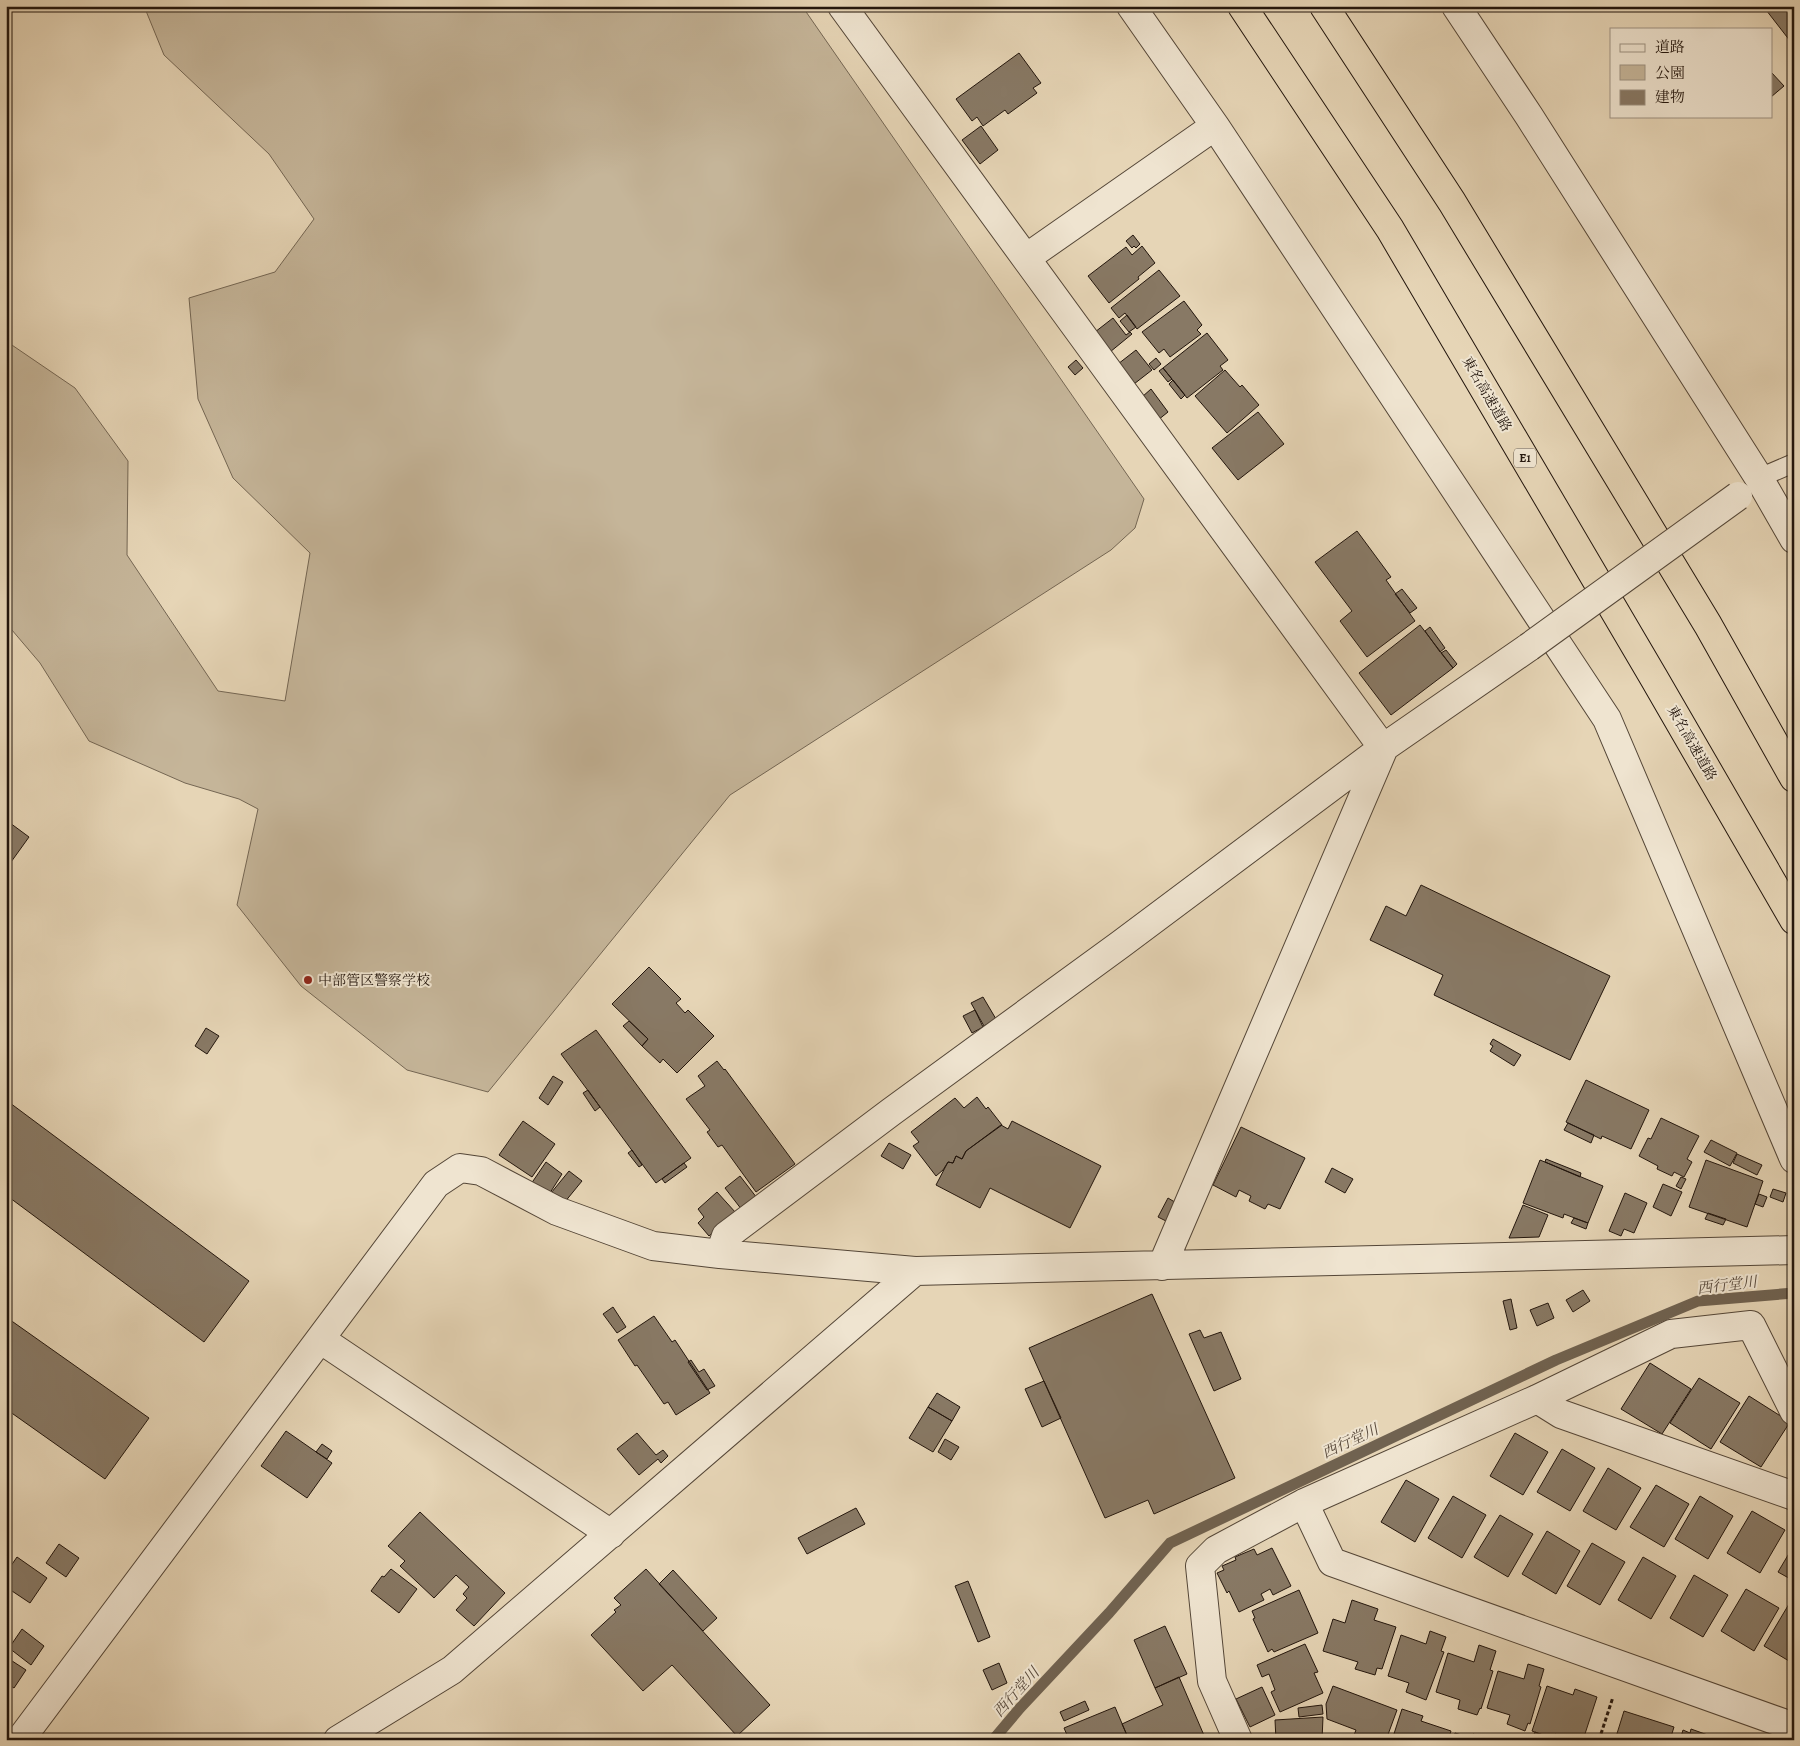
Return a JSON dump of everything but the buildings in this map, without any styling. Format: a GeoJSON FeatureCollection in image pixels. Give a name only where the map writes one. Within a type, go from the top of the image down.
{"type":"FeatureCollection","features":[{"type":"Feature","properties":{"kind":"highway","name":"東名高速道路"},"geometry":{"type":"LineString","coordinates":[[1242,6],[1390,229],[1794,920]]}},
{"type":"Feature","properties":{"kind":"highway"},"geometry":{"type":"LineString","coordinates":[[1324,6],[1452,202],[1708,625],[1794,778]]}},
{"type":"Feature","properties":{"kind":"street"},"geometry":{"type":"LineString","coordinates":[[842,6],[1384,748]]}},
{"type":"Feature","properties":{"kind":"street"},"geometry":{"type":"LineString","coordinates":[[1131,6],[1216,126],[1607,719],[1794,1159]]}},
{"type":"Feature","properties":{"kind":"street"},"geometry":{"type":"LineString","coordinates":[[1456,6],[1529,116],[1760,478],[1794,539]]}},
{"type":"Feature","properties":{"kind":"street"},"geometry":{"type":"LineString","coordinates":[[1026,258],[1216,126]]}},
{"type":"Feature","properties":{"kind":"street"},"geometry":{"type":"LineString","coordinates":[[720,1254],[726,1236],[891,1112],[1384,748],[1529,647],[1738,496],[1760,478]]}},
{"type":"Feature","properties":{"kind":"street"},"geometry":{"type":"LineString","coordinates":[[1162,1266],[1384,748]]}},
{"type":"Feature","properties":{"kind":"street"},"geometry":{"type":"LineString","coordinates":[[20,1740],[436,1184],[460,1168],[481,1171],[557,1211],[652,1246],[720,1254],[915,1271],[1794,1250]]}},
{"type":"Feature","properties":{"kind":"street"},"geometry":{"type":"LineString","coordinates":[[338,1740],[452,1670],[915,1271]]}},
{"type":"Feature","properties":{"kind":"street"},"geometry":{"type":"LineString","coordinates":[[1238,1740],[1212,1680],[1200,1566],[1216,1550],[1304,1503],[1537,1400],[1672,1334],[1752,1324],[1794,1411]]}},
{"type":"Feature","properties":{"kind":"street"},"geometry":{"type":"LineString","coordinates":[[320,1339],[611,1534]]}},
{"type":"Feature","properties":{"kind":"street"},"geometry":{"type":"LineString","coordinates":[[1537,1400],[1561,1414],[1794,1496]]}},
{"type":"Feature","properties":{"kind":"street"},"geometry":{"type":"LineString","coordinates":[[1304,1503],[1332,1562],[1794,1727]]}},
{"type":"Feature","properties":{"kind":"lane"},"geometry":{"type":"LineString","coordinates":[[1760,478],[1794,462]]}},
{"type":"Feature","properties":{"kind":"path"},"geometry":{"type":"LineString","coordinates":[[1600,1740],[1622,1666]]}},
{"type":"Feature","properties":{"kind":"green space","name":"中部管区警察学校"},"geometry":{"type":"Polygon","coordinates":[[[144,6],[802,6],[1144,499],[1135,528],[1111,550],[730,795],[488,1092],[407,1070],[301,986],[237,905],[258,809],[239,799],[185,783],[89,741],[40,663],[6,623],[6,341],[75,388],[128,461],[127,555],[218,691],[285,701],[310,553],[233,478],[198,399],[189,298],[275,272],[314,219],[269,154],[164,55],[144,6]]]}},
{"type":"Feature","properties":{"kind":"waterway","name":"西行堂川"},"geometry":{"type":"LineString","coordinates":[[993,1740],[1170,1543],[1556,1360],[1698,1301],[1794,1293]]}},
{"type":"Feature","properties":{"kind":"place","name":"中部管区警察学校"},"geometry":{"type":"Point","coordinates":[308,980]}}]}
